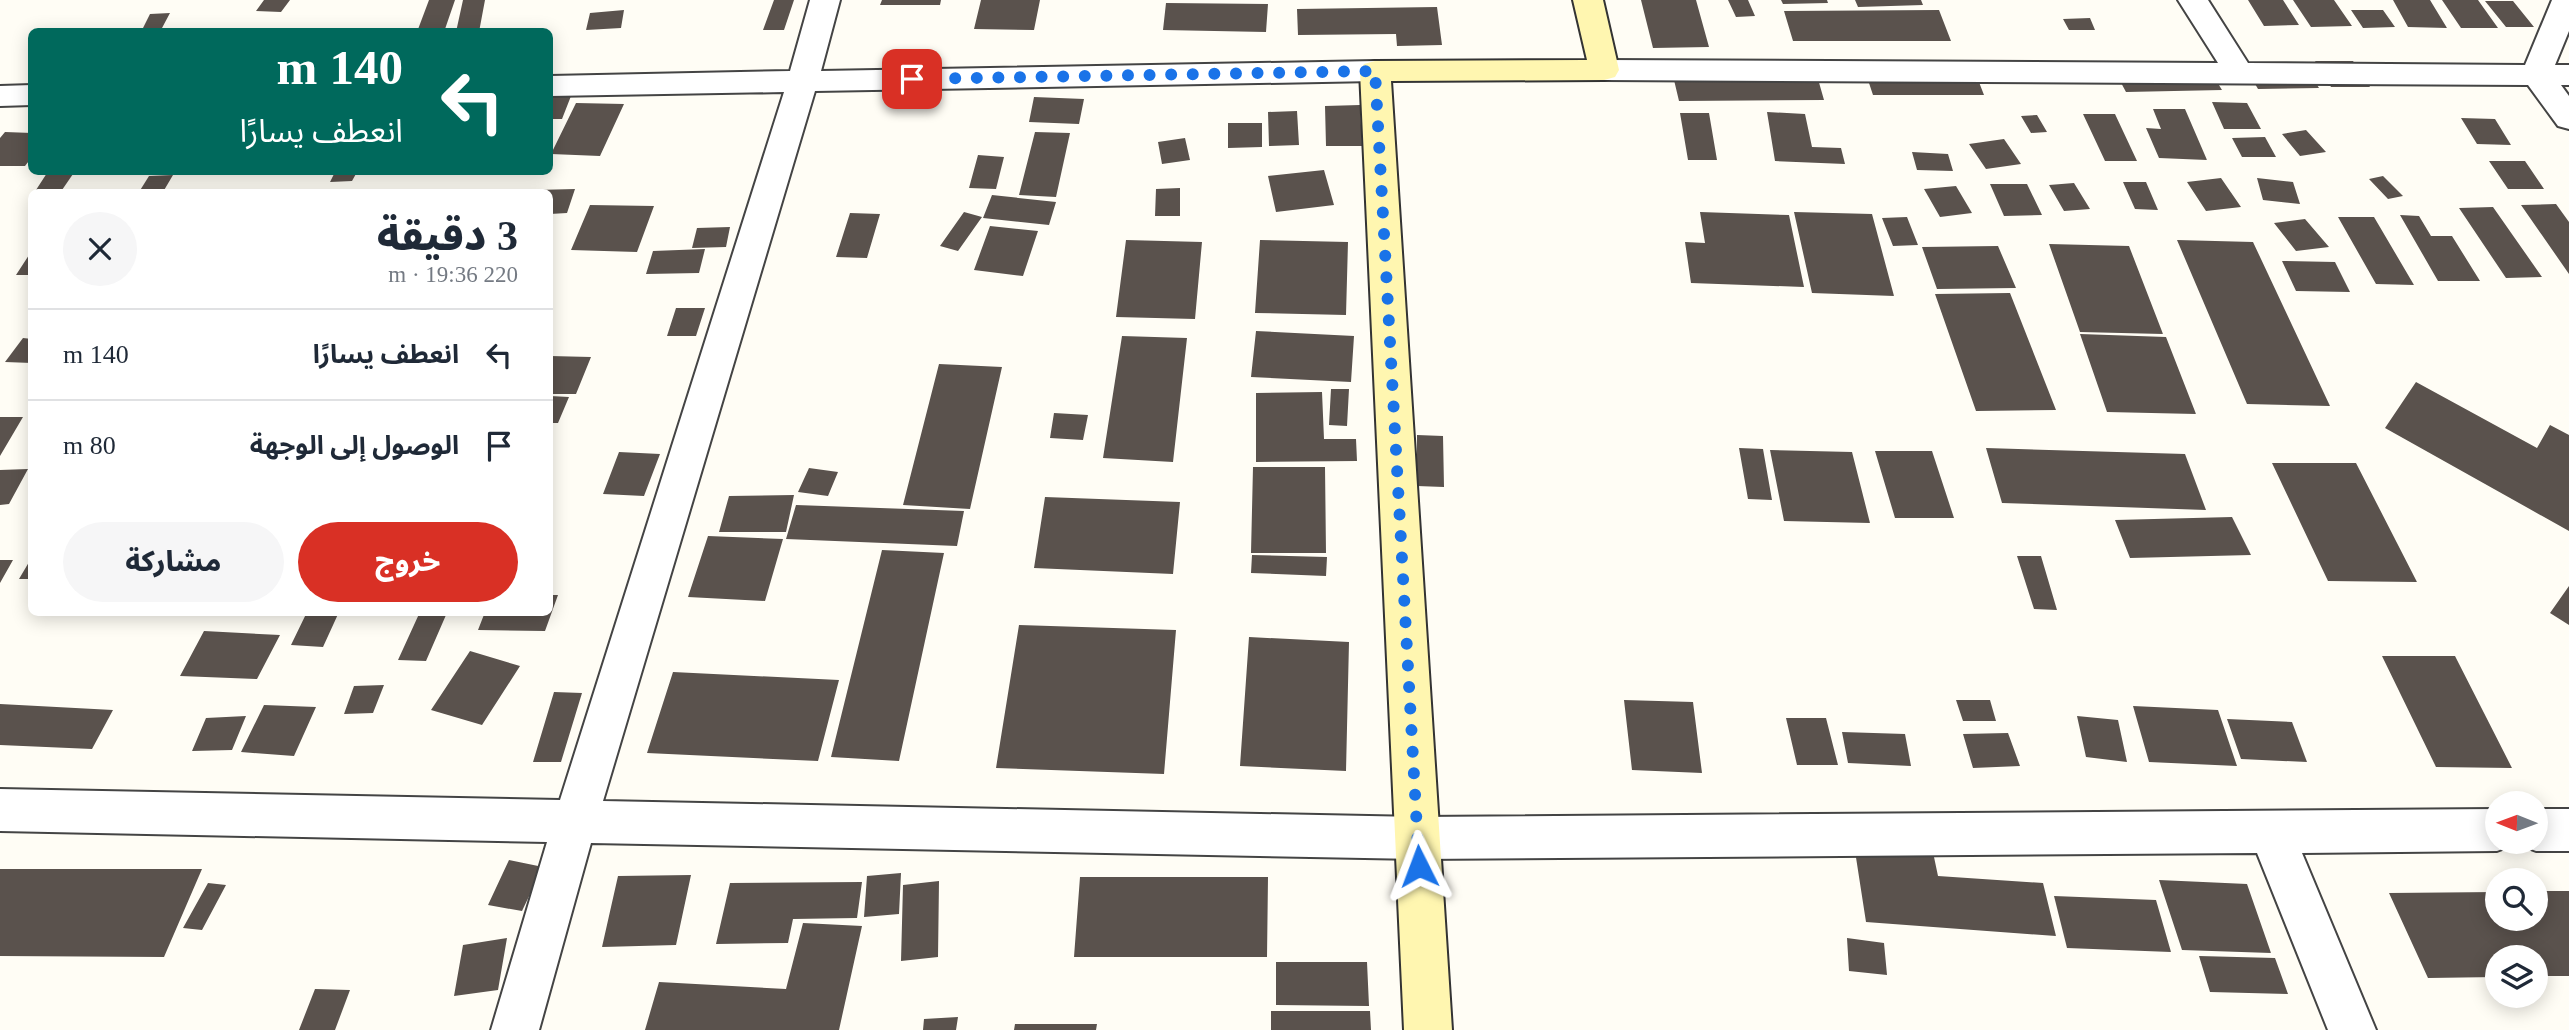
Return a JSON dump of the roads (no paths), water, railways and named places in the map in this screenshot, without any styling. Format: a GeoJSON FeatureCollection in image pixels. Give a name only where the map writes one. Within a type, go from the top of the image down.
{"type":"FeatureCollection","features":[{"type":"Feature","properties":{"kind":"street"},"geometry":{"type":"LineString","coordinates":[[515,1030],[575,822],[803,81],[825,0]]}},
{"type":"Feature","properties":{"kind":"street"},"geometry":{"type":"LineString","coordinates":[[1588,0],[1604,70]]}},
{"type":"Feature","properties":{"kind":"street"},"geometry":{"type":"LineString","coordinates":[[2193,0],[2239,73]]}},
{"type":"Feature","properties":{"kind":"street"},"geometry":{"type":"LineString","coordinates":[[2536,74],[2567,0]]}},
{"type":"Feature","properties":{"kind":"street"},"geometry":{"type":"LineString","coordinates":[[1375,71],[1429,1030]]}},
{"type":"Feature","properties":{"kind":"street"},"geometry":{"type":"LineString","coordinates":[[553,86],[1375,71],[2569,75]]}},
{"type":"Feature","properties":{"kind":"street"},"geometry":{"type":"LineString","coordinates":[[2536,74],[2569,118]]}},
{"type":"Feature","properties":{"kind":"street"},"geometry":{"type":"LineString","coordinates":[[0,96],[28,95]]}},
{"type":"Feature","properties":{"kind":"street"},"geometry":{"type":"LineString","coordinates":[[0,810],[1418,838],[2485,830]]}},
{"type":"Feature","properties":{"kind":"street"},"geometry":{"type":"LineString","coordinates":[[2548,830],[2569,830]]}},
{"type":"Feature","properties":{"kind":"street"},"geometry":{"type":"LineString","coordinates":[[2271,832],[2352,1030]]}}]}
